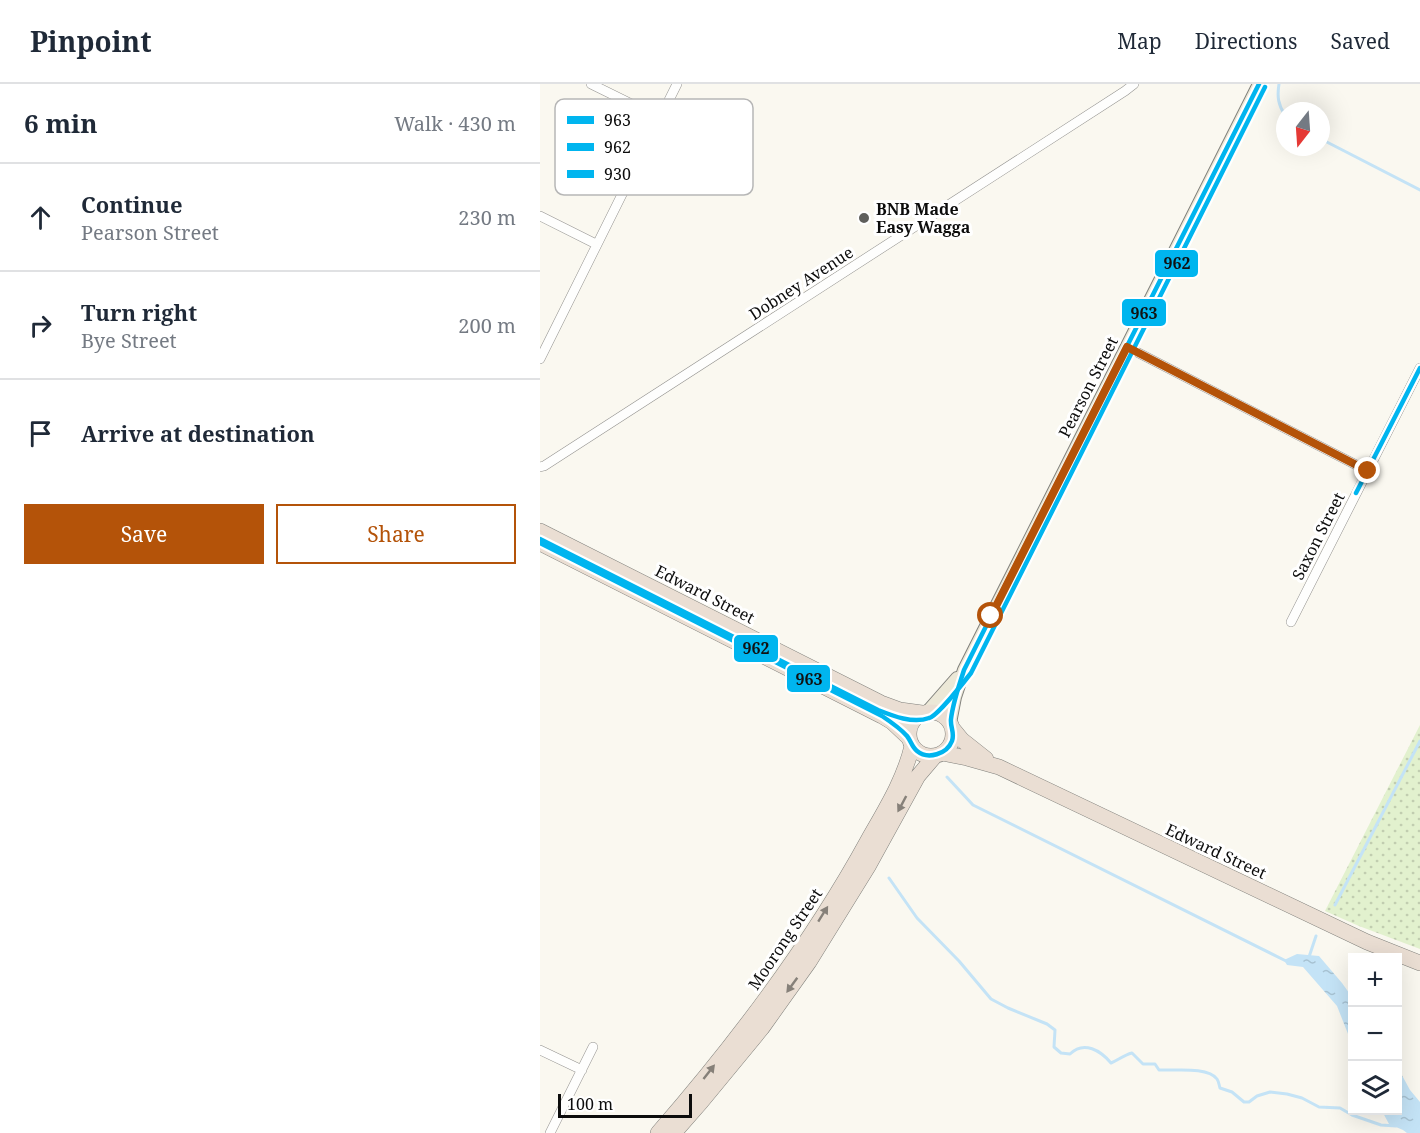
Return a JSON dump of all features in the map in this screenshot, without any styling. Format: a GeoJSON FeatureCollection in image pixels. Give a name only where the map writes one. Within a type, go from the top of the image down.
{"type":"FeatureCollection","features":[{"type":"Feature","properties":{"kind":"highway","name":"Edward Street"},"geometry":{"type":"LineString","coordinates":[[542,534],[881,703],[900,710],[925,712]]}},
{"type":"Feature","properties":{"kind":"highway","name":"Edward Street"},"geometry":{"type":"LineString","coordinates":[[542,534],[882,716],[892,722],[910,742]]}},
{"type":"Feature","properties":{"kind":"highway"},"geometry":{"type":"LineString","coordinates":[[925,712],[941,714],[952,726],[951,744],[939,754],[920,753],[910,742],[912,724],[916,717],[925,712]]}},
{"type":"Feature","properties":{"kind":"highway","name":"Edward Street"},"geometry":{"type":"LineString","coordinates":[[952,726],[972,748],[999,768]]}},
{"type":"Feature","properties":{"kind":"highway","name":"Moorong Street"},"geometry":{"type":"LineString","coordinates":[[658,1133],[753,1018],[797,957],[858,859],[895,791],[905,770],[910,742]]}},
{"type":"Feature","properties":{"kind":"highway","name":"Edward Street"},"geometry":{"type":"LineString","coordinates":[[939,754],[967,758],[999,768],[1367,942],[1420,963]]}},
{"type":"Feature","properties":{"kind":"highway","name":"Moorong Street"},"geometry":{"type":"LineString","coordinates":[[674,1133],[762,1028],[809,962],[869,865],[918,776],[939,754]]}},
{"type":"Feature","properties":{"kind":"main road","name":"Pearson Street"},"geometry":{"type":"LineString","coordinates":[[952,726],[955,698],[964,669],[1258,85]]}},
{"type":"Feature","properties":{"kind":"main road","name":"Pearson Street"},"geometry":{"type":"LineString","coordinates":[[925,712],[964,669]]}},
{"type":"Feature","properties":{"kind":"street"},"geometry":{"type":"LineString","coordinates":[[591,84],[621,99]]}},
{"type":"Feature","properties":{"kind":"street"},"geometry":{"type":"LineString","coordinates":[[670,99],[677,84]]}},
{"type":"Feature","properties":{"kind":"street","name":"Dobney Avenue"},"geometry":{"type":"LineString","coordinates":[[541,468],[1134,84]]}},
{"type":"Feature","properties":{"kind":"street"},"geometry":{"type":"LineString","coordinates":[[1125,91],[1141,84]]}},
{"type":"Feature","properties":{"kind":"street"},"geometry":{"type":"LineString","coordinates":[[540,359],[621,195]]}},
{"type":"Feature","properties":{"kind":"street"},"geometry":{"type":"LineString","coordinates":[[540,216],[596,244]]}},
{"type":"Feature","properties":{"kind":"street"},"geometry":{"type":"LineString","coordinates":[[1127,347],[1368,471]]}},
{"type":"Feature","properties":{"kind":"street","name":"Saxon Street"},"geometry":{"type":"LineString","coordinates":[[1291,622],[1420,368]]}},
{"type":"Feature","properties":{"kind":"street"},"geometry":{"type":"LineString","coordinates":[[550,1133],[593,1047]]}},
{"type":"Feature","properties":{"kind":"street"},"geometry":{"type":"LineString","coordinates":[[540,1050],[582,1070]]}},
{"type":"Feature","properties":{"kind":"green space"},"geometry":{"type":"Polygon","coordinates":[[[1420,725],[1420,949],[1325,911],[1420,725]]]}},
{"type":"Feature","properties":{"kind":"water"},"geometry":{"type":"Polygon","coordinates":[[[1297,954],[1319,956],[1348,991],[1348,1034],[1337,1006],[1303,967],[1287,965],[1284,960],[1297,954]]]}},
{"type":"Feature","properties":{"kind":"water"},"geometry":{"type":"Polygon","coordinates":[[[1402,1075],[1420,1102],[1420,1133],[1407,1133],[1389,1124],[1384,1115],[1402,1115],[1402,1075]]]}},
{"type":"Feature","properties":{"kind":"waterway"},"geometry":{"type":"LineString","coordinates":[[1279,84],[1280,102]]}},
{"type":"Feature","properties":{"kind":"waterway"},"geometry":{"type":"LineString","coordinates":[[1330,144],[1420,190]]}},
{"type":"Feature","properties":{"kind":"waterway"},"geometry":{"type":"LineString","coordinates":[[1335,905],[1420,741]]}},
{"type":"Feature","properties":{"kind":"waterway"},"geometry":{"type":"LineString","coordinates":[[947,777],[973,805],[1286,961]]}},
{"type":"Feature","properties":{"kind":"waterway"},"geometry":{"type":"LineString","coordinates":[[889,878],[917,918],[959,961],[991,999],[1047,1024],[1055,1030],[1054,1047],[1061,1053],[1070,1054],[1081,1048],[1092,1049],[1111,1063],[1132,1053],[1143,1064],[1155,1064],[1159,1070],[1206,1072],[1218,1080],[1220,1088],[1232,1092],[1244,1102],[1270,1092],[1287,1094],[1302,1098],[1319,1107],[1340,1108],[1352,1115],[1381,1125],[1396,1126]]}},
{"type":"Feature","properties":{"kind":"waterway"},"geometry":{"type":"LineString","coordinates":[[1309,957],[1316,936]]}},
{"type":"Feature","properties":{"kind":"transit line","name":"963"},"geometry":{"type":"LineString","coordinates":[[540,543],[882,716],[904,733],[921,754],[932,755],[942,752],[950,746],[952,741],[952,713],[964,670],[1259,84]]}},
{"type":"Feature","properties":{"kind":"transit line","name":"962"},"geometry":{"type":"LineString","coordinates":[[540,539],[878,710],[910,720],[923,720],[933,716],[971,673],[1265,87]]}},
{"type":"Feature","properties":{"kind":"transit line","name":"930"},"geometry":{"type":"LineString","coordinates":[[1356,493],[1420,368]]}},
{"type":"Feature","properties":{"kind":"place","name":"BNB Made Easy Wagga"},"geometry":{"type":"Point","coordinates":[864,218]}},
{"type":"Feature","properties":{"kind":"route"},"geometry":{"type":"LineString","coordinates":[[991,616],[1127,347],[1368,471]]}}]}
